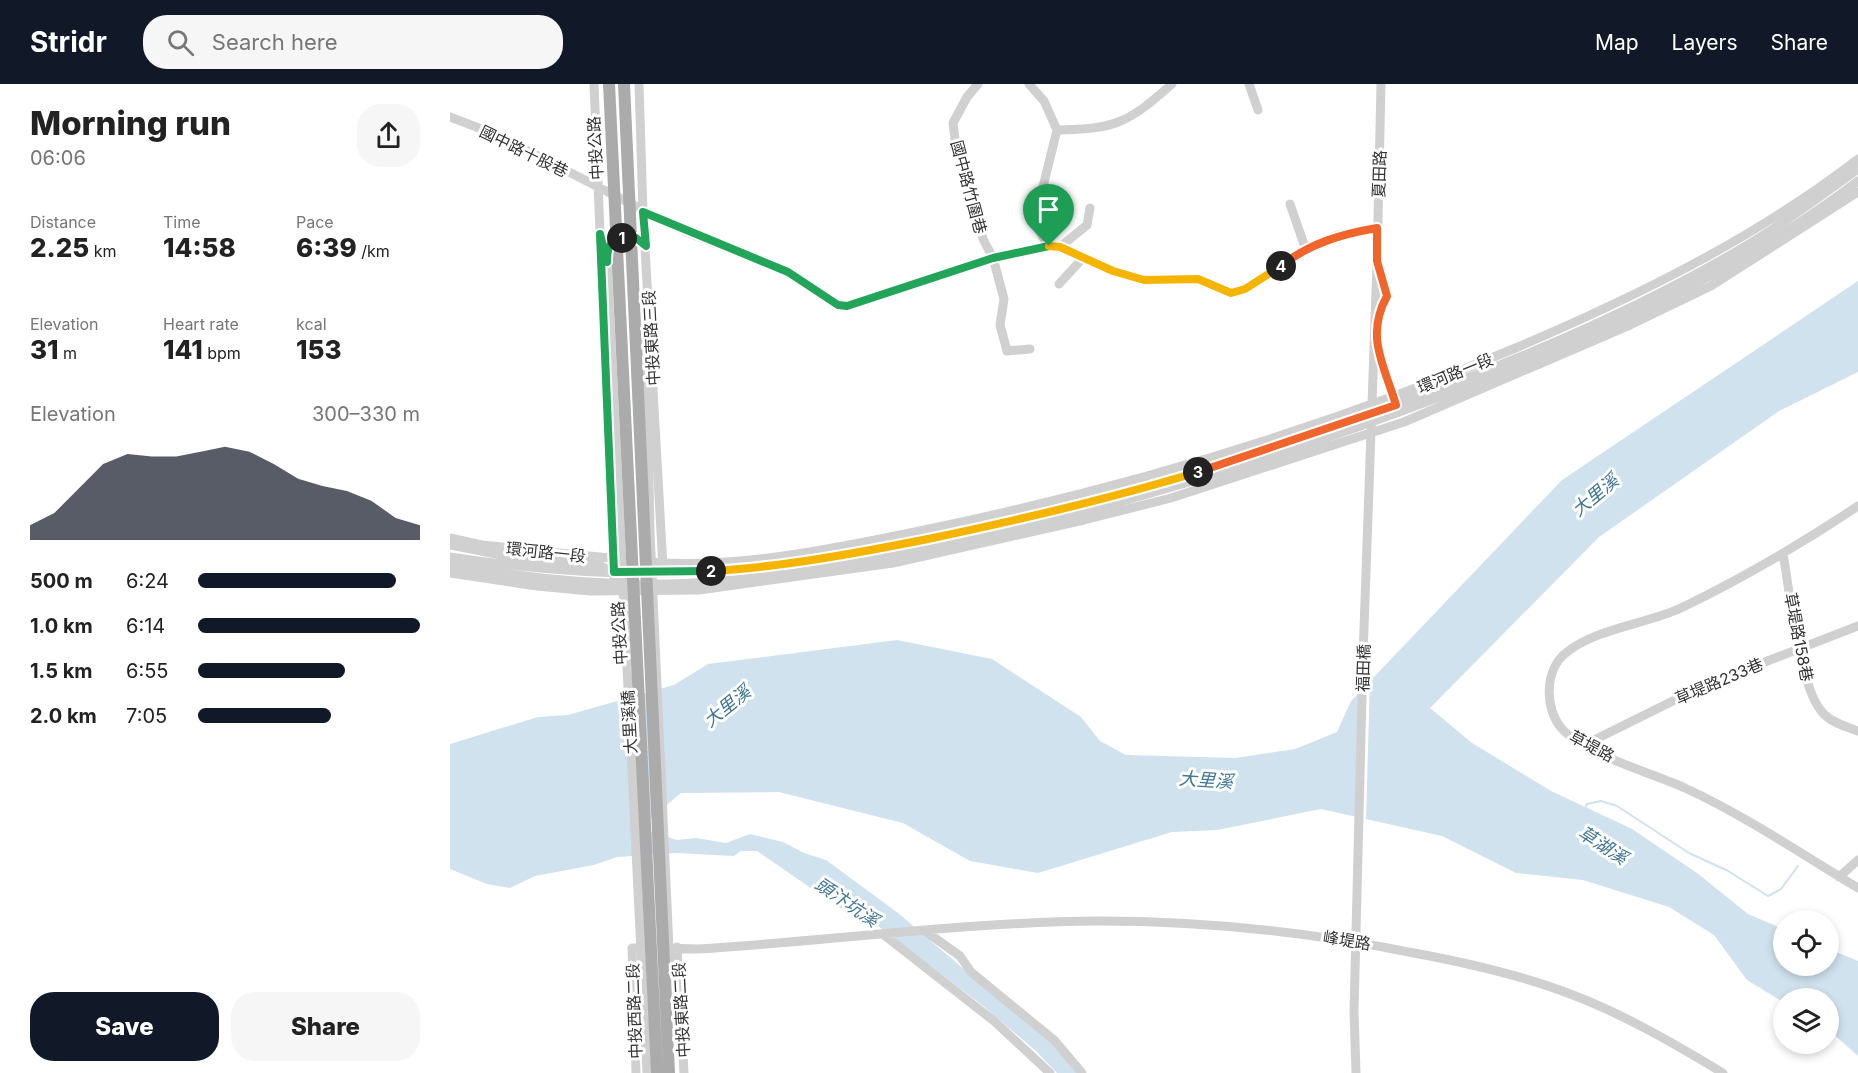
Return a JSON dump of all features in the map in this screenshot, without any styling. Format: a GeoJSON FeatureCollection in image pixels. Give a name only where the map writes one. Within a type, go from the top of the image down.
{"type":"FeatureCollection","features":[{"type":"Feature","properties":{"kind":"main road","name":"中投公路"},"geometry":{"type":"LineString","coordinates":[[609,84],[657,1073]]}},
{"type":"Feature","properties":{"kind":"main road","name":"中投公路"},"geometry":{"type":"LineString","coordinates":[[624,84],[669,1073]]}},
{"type":"Feature","properties":{"kind":"street"},"geometry":{"type":"LineString","coordinates":[[594,84],[614,588]]}},
{"type":"Feature","properties":{"kind":"street","name":"中投東路三段"},"geometry":{"type":"LineString","coordinates":[[639,84],[643,212],[665,588]]}},
{"type":"Feature","properties":{"kind":"street","name":"國中路竹圍巷"},"geometry":{"type":"LineString","coordinates":[[978,84],[953,123],[956,147],[967,173],[983,239],[993,258],[1004,299],[1000,325],[1006,351],[1030,349]]}},
{"type":"Feature","properties":{"kind":"street"},"geometry":{"type":"LineString","coordinates":[[1029,84],[1044,101],[1057,130],[1034,223],[1049,246]]}},
{"type":"Feature","properties":{"kind":"street"},"geometry":{"type":"LineString","coordinates":[[1057,130],[1112,126],[1134,114],[1172,84]]}},
{"type":"Feature","properties":{"kind":"street"},"geometry":{"type":"LineString","coordinates":[[1249,84],[1258,110]]}},
{"type":"Feature","properties":{"kind":"street","name":"夏田路"},"geometry":{"type":"LineString","coordinates":[[1377,262],[1381,84]]}},
{"type":"Feature","properties":{"kind":"street","name":"國中路十股巷"},"geometry":{"type":"LineString","coordinates":[[450,117],[497,135],[643,212],[788,272],[838,305],[854,305],[993,258],[1049,246],[1060,247]]}},
{"type":"Feature","properties":{"kind":"street","name":"環河路一段"},"geometry":{"type":"LineString","coordinates":[[1399,410],[1665,280],[1778,215],[1858,159]]}},
{"type":"Feature","properties":{"kind":"street","name":"環河路一段"},"geometry":{"type":"LineString","coordinates":[[1399,410],[1577,332],[1674,286],[1746,246],[1858,169]]}},
{"type":"Feature","properties":{"kind":"street","name":"環河路一段"},"geometry":{"type":"LineString","coordinates":[[450,556],[531,568],[595,574],[785,554],[890,538],[1016,511],[1239,450],[1399,410],[1547,354],[1667,298],[1771,240],[1858,181]]}},
{"type":"Feature","properties":{"kind":"street","name":"環河路一段"},"geometry":{"type":"LineString","coordinates":[[450,573],[537,586],[665,588],[777,574],[970,539],[1188,483],[1399,410],[1630,325],[1702,290],[1781,243],[1858,192]]}},
{"type":"Feature","properties":{"kind":"street"},"geometry":{"type":"LineString","coordinates":[[1290,204],[1306,250]]}},
{"type":"Feature","properties":{"kind":"street"},"geometry":{"type":"LineString","coordinates":[[1090,208],[1088,225],[1060,247],[1082,259],[1144,280],[1198,279],[1231,293],[1245,289],[1306,250],[1337,235],[1377,228]]}},
{"type":"Feature","properties":{"kind":"street","name":"大里溪橋"},"geometry":{"type":"LineString","coordinates":[[600,234],[607,262],[647,1073]]}},
{"type":"Feature","properties":{"kind":"street"},"geometry":{"type":"LineString","coordinates":[[607,262],[607,251],[617,239],[636,238],[646,246]]}},
{"type":"Feature","properties":{"kind":"street"},"geometry":{"type":"LineString","coordinates":[[1059,284],[1082,259]]}},
{"type":"Feature","properties":{"kind":"street"},"geometry":{"type":"LineString","coordinates":[[1377,262],[1387,296],[1376,320],[1376,339],[1399,410]]}},
{"type":"Feature","properties":{"kind":"street","name":"福田橋"},"geometry":{"type":"LineString","coordinates":[[1356,1073],[1354,1011],[1363,657],[1377,262]]}},
{"type":"Feature","properties":{"kind":"street","name":"大里溪橋"},"geometry":{"type":"LineString","coordinates":[[648,292],[646,327],[651,532],[675,1073]]}},
{"type":"Feature","properties":{"kind":"street","name":"草堤路"},"geometry":{"type":"LineString","coordinates":[[1858,506],[1783,554],[1679,609],[1603,634],[1567,652],[1552,677],[1550,708],[1561,728],[1584,745],[1686,789],[1748,821],[1858,888]]}},
{"type":"Feature","properties":{"kind":"street","name":"環河路一段"},"geometry":{"type":"LineString","coordinates":[[450,537],[482,544],[614,559],[664,568]]}},
{"type":"Feature","properties":{"kind":"street","name":"環河路一段"},"geometry":{"type":"LineString","coordinates":[[450,545],[516,558],[598,565],[614,572]]}},
{"type":"Feature","properties":{"kind":"street","name":"草堤路158巷"},"geometry":{"type":"LineString","coordinates":[[1783,554],[1806,683],[1818,707],[1826,717],[1858,731]]}},
{"type":"Feature","properties":{"kind":"street","name":"環河路一段"},"geometry":{"type":"LineString","coordinates":[[450,564],[538,579],[614,588]]}},
{"type":"Feature","properties":{"kind":"street","name":"草堤路233巷"},"geometry":{"type":"LineString","coordinates":[[1584,745],[1703,686],[1858,626]]}},
{"type":"Feature","properties":{"kind":"street"},"geometry":{"type":"LineString","coordinates":[[1839,877],[1858,860]]}},
{"type":"Feature","properties":{"kind":"street","name":"峰堤路"},"geometry":{"type":"LineString","coordinates":[[925,931],[1018,924],[1140,922],[1215,924],[1348,939],[1455,961],[1554,988],[1663,1038],[1723,1073]]}},
{"type":"Feature","properties":{"kind":"street"},"geometry":{"type":"LineString","coordinates":[[677,947],[698,950],[925,931],[960,957],[971,972],[1054,1040],[1082,1073]]}},
{"type":"Feature","properties":{"kind":"street"},"geometry":{"type":"LineString","coordinates":[[884,935],[994,1021],[1050,1073]]}},
{"type":"Feature","properties":{"kind":"street","name":"中投西路二段"},"geometry":{"type":"LineString","coordinates":[[636,1073],[632,948],[677,947]]}},
{"type":"Feature","properties":{"kind":"street","name":"中投東路二段"},"geometry":{"type":"LineString","coordinates":[[677,947],[684,1073]]}},
{"type":"Feature","properties":{"kind":"water"},"geometry":{"type":"Polygon","coordinates":[[[1858,281],[1858,372],[1779,411],[1599,537],[1430,708],[1472,743],[1551,791],[1632,829],[1697,873],[1748,914],[1773,925],[1773,976],[1839,976],[1839,953],[1858,961],[1858,1056],[1839,1039],[1839,988],[1773,988],[1773,996],[1747,980],[1714,935],[1669,907],[1583,880],[1516,873],[1442,836],[1321,809],[1217,830],[1172,832],[1038,873],[970,861],[903,823],[779,792],[681,793],[639,828],[677,840],[696,838],[726,843],[750,834],[783,842],[804,853],[826,860],[898,913],[1054,1046],[1078,1073],[1057,1073],[1036,1051],[982,1005],[870,920],[846,912],[757,851],[741,851],[734,856],[678,853],[617,857],[594,865],[535,876],[510,888],[487,884],[450,869],[450,744],[538,717],[568,715],[674,685],[708,664],[897,640],[992,659],[1081,717],[1100,741],[1126,755],[1235,758],[1295,749],[1337,732],[1351,701],[1562,480],[1858,281]]]}},
{"type":"Feature","properties":{"kind":"pier"},"geometry":{"type":"Polygon","coordinates":[[[1370,677],[1366,822],[1355,819],[1358,689],[1370,677]]]}},
{"type":"Feature","properties":{"kind":"waterway"},"geometry":{"type":"LineString","coordinates":[[1586,808],[1587,804],[1601,801],[1617,806],[1689,853],[1728,871],[1768,896],[1781,889],[1798,866]]}},
{"type":"Feature","properties":{"kind":"route"},"geometry":{"type":"LineString","coordinates":[[643,212],[686,232],[788,272],[838,305],[847,306],[993,258],[1049,246],[1060,247],[1082,259],[1144,280],[1198,279],[1231,293],[1245,289],[1295,255],[1337,235],[1377,228],[1377,261],[1387,296],[1376,320],[1376,339],[1396,405],[1252,455],[1162,483],[994,525],[888,547],[728,570],[664,574],[614,572],[600,234],[607,262],[607,251],[610,244],[617,239],[628,236],[636,238],[646,246],[643,212]]}},
{"type":"Feature","properties":{"kind":"water label","name":"大里溪"},"geometry":{"type":"Point","coordinates":[1595,495]}},
{"type":"Feature","properties":{"kind":"water label","name":"大里溪"},"geometry":{"type":"Point","coordinates":[727,706]}},
{"type":"Feature","properties":{"kind":"water label","name":"大里溪"},"geometry":{"type":"Point","coordinates":[1206,780]}},
{"type":"Feature","properties":{"kind":"water label","name":"草湖溪"},"geometry":{"type":"Point","coordinates":[1603,845]}},
{"type":"Feature","properties":{"kind":"water label","name":"頭汴坑溪"},"geometry":{"type":"Point","coordinates":[847,902]}}]}
